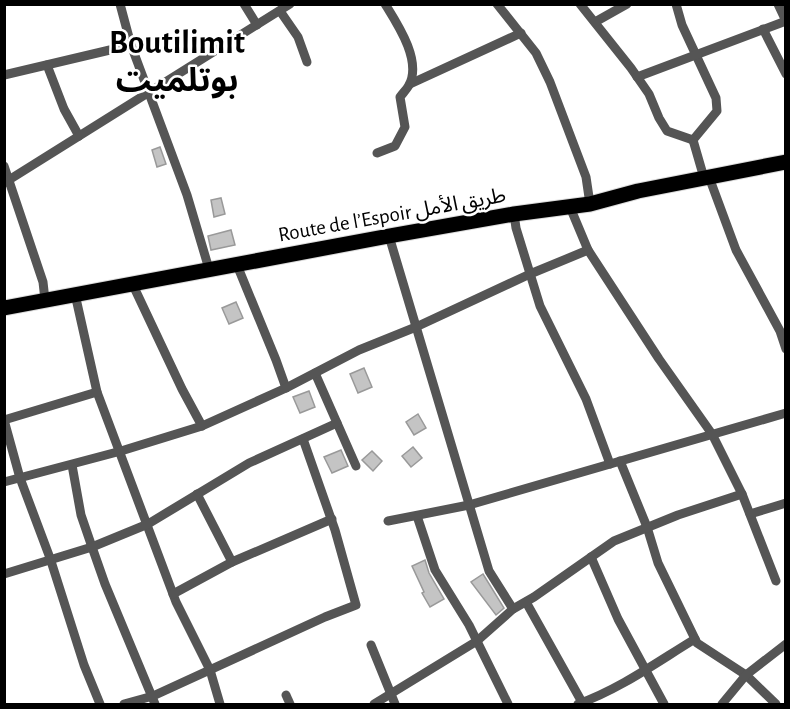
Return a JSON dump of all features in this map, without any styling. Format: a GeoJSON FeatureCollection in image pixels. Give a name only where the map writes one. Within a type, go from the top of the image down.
{"type":"FeatureCollection","features":[{"type":"Feature","properties":{"kind":"highway","name":"Route de l’Espoir طريق الأمل"},"geometry":{"type":"LineString","coordinates":[[4,308],[389,236],[514,214],[590,204],[707,177],[786,162]]}},
{"type":"Feature","properties":{"kind":"street"},"geometry":{"type":"LineString","coordinates":[[120,4],[131,45],[187,195],[209,269]]}},
{"type":"Feature","properties":{"kind":"street"},"geometry":{"type":"LineString","coordinates":[[244,4],[256,25]]}},
{"type":"Feature","properties":{"kind":"street"},"geometry":{"type":"LineString","coordinates":[[6,182],[290,4]]}},
{"type":"Feature","properties":{"kind":"street"},"geometry":{"type":"LineString","coordinates":[[377,153],[395,146],[405,127],[400,97],[410,84],[413,69],[408,49],[385,4]]}},
{"type":"Feature","properties":{"kind":"street"},"geometry":{"type":"LineString","coordinates":[[497,4],[536,53],[550,82],[585,177],[590,204]]}},
{"type":"Feature","properties":{"kind":"street"},"geometry":{"type":"LineString","coordinates":[[580,4],[649,94],[667,131],[693,140]]}},
{"type":"Feature","properties":{"kind":"street"},"geometry":{"type":"LineString","coordinates":[[595,22],[627,4]]}},
{"type":"Feature","properties":{"kind":"street"},"geometry":{"type":"LineString","coordinates":[[676,4],[682,25],[716,98],[717,111],[693,140]]}},
{"type":"Feature","properties":{"kind":"street"},"geometry":{"type":"LineString","coordinates":[[637,77],[786,21],[778,4]]}},
{"type":"Feature","properties":{"kind":"street"},"geometry":{"type":"LineString","coordinates":[[280,11],[298,37],[307,62]]}},
{"type":"Feature","properties":{"kind":"street"},"geometry":{"type":"LineString","coordinates":[[763,28],[786,74]]}},
{"type":"Feature","properties":{"kind":"street"},"geometry":{"type":"LineString","coordinates":[[410,84],[520,33]]}},
{"type":"Feature","properties":{"kind":"street"},"geometry":{"type":"LineString","coordinates":[[4,75],[131,45]]}},
{"type":"Feature","properties":{"kind":"street"},"geometry":{"type":"LineString","coordinates":[[47,65],[64,109],[79,136]]}},
{"type":"Feature","properties":{"kind":"street"},"geometry":{"type":"LineString","coordinates":[[693,140],[736,250],[780,331],[786,349]]}},
{"type":"Feature","properties":{"kind":"street"},"geometry":{"type":"LineString","coordinates":[[4,166],[6,182],[43,282],[45,300]]}},
{"type":"Feature","properties":{"kind":"street"},"geometry":{"type":"LineString","coordinates":[[570,207],[588,250],[659,359],[712,434],[742,494],[776,581]]}},
{"type":"Feature","properties":{"kind":"street"},"geometry":{"type":"LineString","coordinates":[[514,214],[516,228],[540,306],[647,527],[658,563],[697,643],[746,675],[776,705]]}},
{"type":"Feature","properties":{"kind":"street"},"geometry":{"type":"LineString","coordinates":[[389,236],[489,571],[513,609]]}},
{"type":"Feature","properties":{"kind":"street"},"geometry":{"type":"LineString","coordinates":[[4,482],[72,465],[202,426],[286,388],[359,350],[588,250]]}},
{"type":"Feature","properties":{"kind":"street"},"geometry":{"type":"LineString","coordinates":[[237,265],[286,388]]}},
{"type":"Feature","properties":{"kind":"street"},"geometry":{"type":"LineString","coordinates":[[132,283],[202,426]]}},
{"type":"Feature","properties":{"kind":"street"},"geometry":{"type":"LineString","coordinates":[[75,294],[98,392],[173,594],[210,669],[220,705]]}},
{"type":"Feature","properties":{"kind":"street"},"geometry":{"type":"LineString","coordinates":[[315,373],[356,466]]}},
{"type":"Feature","properties":{"kind":"street"},"geometry":{"type":"LineString","coordinates":[[98,392],[5,420],[20,478],[100,705]]}},
{"type":"Feature","properties":{"kind":"street"},"geometry":{"type":"LineString","coordinates":[[388,521],[469,505],[786,412]]}},
{"type":"Feature","properties":{"kind":"street"},"geometry":{"type":"LineString","coordinates":[[4,574],[50,558],[92,547],[148,524],[249,463],[337,423]]}},
{"type":"Feature","properties":{"kind":"street"},"geometry":{"type":"LineString","coordinates":[[124,705],[154,700],[210,669],[357,605],[332,519],[303,439]]}},
{"type":"Feature","properties":{"kind":"street"},"geometry":{"type":"LineString","coordinates":[[72,465],[81,515],[92,547],[105,584],[154,700]]}},
{"type":"Feature","properties":{"kind":"street"},"geometry":{"type":"LineString","coordinates":[[197,494],[232,562]]}},
{"type":"Feature","properties":{"kind":"street"},"geometry":{"type":"LineString","coordinates":[[374,705],[477,641],[513,609],[614,541],[678,515],[742,494]]}},
{"type":"Feature","properties":{"kind":"street"},"geometry":{"type":"LineString","coordinates":[[750,514],[786,503]]}},
{"type":"Feature","properties":{"kind":"street"},"geometry":{"type":"LineString","coordinates":[[417,516],[435,570],[477,641],[508,705]]}},
{"type":"Feature","properties":{"kind":"street"},"geometry":{"type":"LineString","coordinates":[[173,594],[232,562],[332,519]]}},
{"type":"Feature","properties":{"kind":"street"},"geometry":{"type":"LineString","coordinates":[[591,557],[618,619],[664,705]]}},
{"type":"Feature","properties":{"kind":"street"},"geometry":{"type":"LineString","coordinates":[[526,602],[581,704],[645,670],[695,639]]}},
{"type":"Feature","properties":{"kind":"street"},"geometry":{"type":"LineString","coordinates":[[722,705],[746,675],[786,644]]}},
{"type":"Feature","properties":{"kind":"street"},"geometry":{"type":"LineString","coordinates":[[371,645],[395,705]]}},
{"type":"Feature","properties":{"kind":"street"},"geometry":{"type":"LineString","coordinates":[[286,695],[291,705]]}},
{"type":"Feature","properties":{"kind":"building"},"geometry":{"type":"Polygon","coordinates":[[[160,147],[166,164],[157,167],[152,150],[160,147]]]}},
{"type":"Feature","properties":{"kind":"building"},"geometry":{"type":"Polygon","coordinates":[[[221,198],[225,214],[214,217],[211,200],[221,198]]]}},
{"type":"Feature","properties":{"kind":"building"},"geometry":{"type":"Polygon","coordinates":[[[231,230],[235,245],[211,250],[208,236],[231,230]]]}},
{"type":"Feature","properties":{"kind":"building"},"geometry":{"type":"Polygon","coordinates":[[[236,302],[243,318],[229,324],[222,308],[236,302]]]}},
{"type":"Feature","properties":{"kind":"building"},"geometry":{"type":"Polygon","coordinates":[[[364,368],[372,387],[358,393],[350,374],[364,368]]]}},
{"type":"Feature","properties":{"kind":"building"},"geometry":{"type":"Polygon","coordinates":[[[309,391],[315,407],[300,413],[293,397],[309,391]]]}},
{"type":"Feature","properties":{"kind":"building"},"geometry":{"type":"Polygon","coordinates":[[[418,414],[426,428],[414,435],[406,422],[418,414]]]}},
{"type":"Feature","properties":{"kind":"building"},"geometry":{"type":"Polygon","coordinates":[[[413,447],[422,458],[411,467],[402,456],[413,447]]]}},
{"type":"Feature","properties":{"kind":"building"},"geometry":{"type":"Polygon","coordinates":[[[341,450],[348,466],[332,473],[324,457],[341,450]]]}},
{"type":"Feature","properties":{"kind":"building"},"geometry":{"type":"Polygon","coordinates":[[[372,451],[382,461],[373,471],[362,460],[372,451]]]}},
{"type":"Feature","properties":{"kind":"building"},"geometry":{"type":"Polygon","coordinates":[[[425,560],[429,573],[444,599],[430,607],[412,566],[425,560]]]}},
{"type":"Feature","properties":{"kind":"building"},"geometry":{"type":"Polygon","coordinates":[[[483,574],[504,608],[496,615],[471,582],[483,574]]]}},
{"type":"Feature","properties":{"kind":"district","name":"Boutilimit بوتلميت"},"geometry":{"type":"Point","coordinates":[177,62]}}]}
